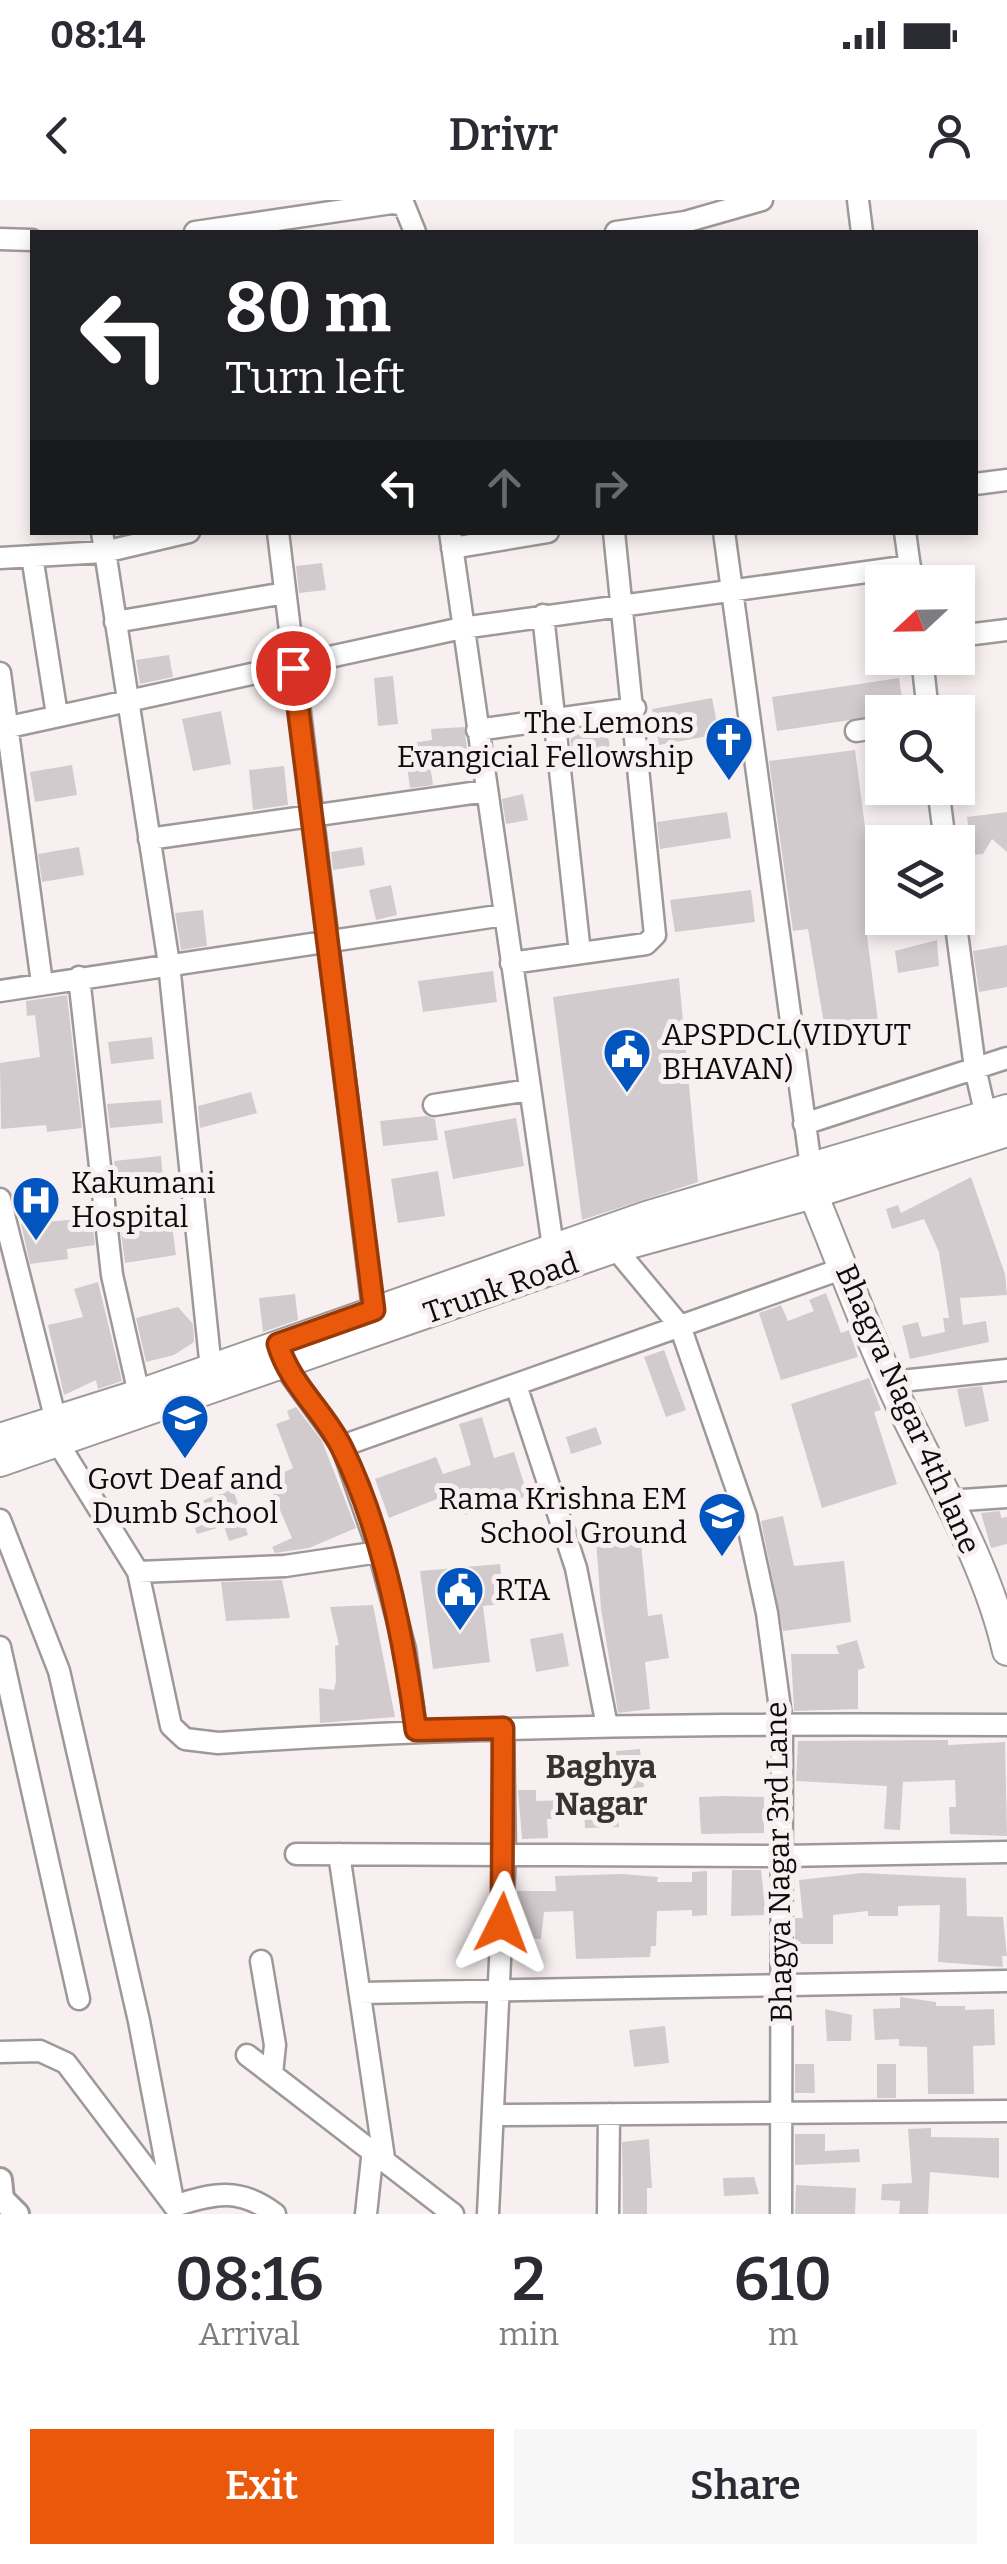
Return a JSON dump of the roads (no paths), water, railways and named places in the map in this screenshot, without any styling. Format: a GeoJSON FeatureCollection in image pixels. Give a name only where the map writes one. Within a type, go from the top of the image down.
{"type":"FeatureCollection","features":[{"type":"Feature","properties":{"kind":"main road","name":"Trunk Road"},"geometry":{"type":"LineString","coordinates":[[0,1462],[57,1432],[281,1355],[1000,1119]]}},
{"type":"Feature","properties":{"kind":"main road"},"geometry":{"type":"LineString","coordinates":[[0,1438],[57,1432],[138,1394],[211,1369],[281,1355],[374,1310],[553,1247],[812,1180]]}},
{"type":"Feature","properties":{"kind":"main road","name":"Bhagya Nagar 4th lane"},"geometry":{"type":"LineString","coordinates":[[812,1180],[890,1382],[1003,1613],[1007,1652]]}},
{"type":"Feature","properties":{"kind":"street"},"geometry":{"type":"LineString","coordinates":[[644,230],[686,227],[762,200]]}},
{"type":"Feature","properties":{"kind":"street"},"geometry":{"type":"LineString","coordinates":[[858,200],[862,230]]}},
{"type":"Feature","properties":{"kind":"street"},"geometry":{"type":"LineString","coordinates":[[254,230],[324,223],[404,205],[414,230]]}},
{"type":"Feature","properties":{"kind":"street"},"geometry":{"type":"LineString","coordinates":[[0,239],[30,240]]}},
{"type":"Feature","properties":{"kind":"street"},"geometry":{"type":"LineString","coordinates":[[978,484],[1007,480]]}},
{"type":"Feature","properties":{"kind":"street"},"geometry":{"type":"LineString","coordinates":[[0,558],[163,535]]}},
{"type":"Feature","properties":{"kind":"street"},"geometry":{"type":"LineString","coordinates":[[278,535],[374,1310]]}},
{"type":"Feature","properties":{"kind":"street"},"geometry":{"type":"LineString","coordinates":[[512,535],[451,540],[553,1247]]}},
{"type":"Feature","properties":{"kind":"street"},"geometry":{"type":"LineString","coordinates":[[510,963],[646,944],[655,936],[625,604],[614,535]]}},
{"type":"Feature","properties":{"kind":"street"},"geometry":{"type":"LineString","coordinates":[[724,535],[812,1180]]}},
{"type":"Feature","properties":{"kind":"street"},"geometry":{"type":"LineString","coordinates":[[905,535],[910,565]]}},
{"type":"Feature","properties":{"kind":"street"},"geometry":{"type":"LineString","coordinates":[[103,542],[169,964],[211,1369]]}},
{"type":"Feature","properties":{"kind":"street"},"geometry":{"type":"LineString","coordinates":[[32,556],[56,715]]}},
{"type":"Feature","properties":{"kind":"street"},"geometry":{"type":"LineString","coordinates":[[5,728],[462,628],[730,588],[865,578]]}},
{"type":"Feature","properties":{"kind":"street"},"geometry":{"type":"LineString","coordinates":[[115,622],[285,593]]}},
{"type":"Feature","properties":{"kind":"street"},"geometry":{"type":"LineString","coordinates":[[543,615],[580,953]]}},
{"type":"Feature","properties":{"kind":"street"},"geometry":{"type":"LineString","coordinates":[[975,634],[1007,630]]}},
{"type":"Feature","properties":{"kind":"street"},"geometry":{"type":"LineString","coordinates":[[0,673],[42,982]]}},
{"type":"Feature","properties":{"kind":"street"},"geometry":{"type":"LineString","coordinates":[[477,730],[635,708]]}},
{"type":"Feature","properties":{"kind":"street"},"geometry":{"type":"LineString","coordinates":[[856,730],[865,729]]}},
{"type":"Feature","properties":{"kind":"street"},"geometry":{"type":"LineString","coordinates":[[149,839],[313,819],[486,791]]}},
{"type":"Feature","properties":{"kind":"street"},"geometry":{"type":"LineString","coordinates":[[0,991],[504,915]]}},
{"type":"Feature","properties":{"kind":"street"},"geometry":{"type":"LineString","coordinates":[[957,935],[975,1068],[1000,1119]]}},
{"type":"Feature","properties":{"kind":"street"},"geometry":{"type":"LineString","coordinates":[[79,978],[112,1274],[138,1394]]}},
{"type":"Feature","properties":{"kind":"street"},"geometry":{"type":"LineString","coordinates":[[804,1124],[1007,1058]]}},
{"type":"Feature","properties":{"kind":"street"},"geometry":{"type":"LineString","coordinates":[[434,1105],[530,1090]]}},
{"type":"Feature","properties":{"kind":"street"},"geometry":{"type":"LineString","coordinates":[[0,1199],[57,1432],[138,1572],[171,1726],[185,1740],[218,1743],[416,1730],[607,1726],[1007,1725]]}},
{"type":"Feature","properties":{"kind":"street","name":"Bhagya Nagar 3rd Lane"},"geometry":{"type":"LineString","coordinates":[[615,1248],[680,1326],[746,1516],[767,1613],[782,1723],[781,2214]]}},
{"type":"Feature","properties":{"kind":"street"},"geometry":{"type":"LineString","coordinates":[[342,1446],[844,1268]]}},
{"type":"Feature","properties":{"kind":"street"},"geometry":{"type":"LineString","coordinates":[[281,1355],[342,1446],[379,1552],[405,1649],[416,1730]]}},
{"type":"Feature","properties":{"kind":"street"},"geometry":{"type":"LineString","coordinates":[[890,1382],[1007,1370]]}},
{"type":"Feature","properties":{"kind":"street"},"geometry":{"type":"LineString","coordinates":[[516,1384],[576,1568],[595,1645],[607,1726]]}},
{"type":"Feature","properties":{"kind":"street"},"geometry":{"type":"LineString","coordinates":[[948,1501],[1007,1497]]}},
{"type":"Feature","properties":{"kind":"street"},"geometry":{"type":"LineString","coordinates":[[0,1520],[59,1671],[139,2021],[175,2210]]}},
{"type":"Feature","properties":{"kind":"street"},"geometry":{"type":"LineString","coordinates":[[138,1572],[284,1566],[379,1552]]}},
{"type":"Feature","properties":{"kind":"street"},"geometry":{"type":"LineString","coordinates":[[2,1656],[79,1999]]}},
{"type":"Feature","properties":{"kind":"street"},"geometry":{"type":"LineString","coordinates":[[488,2214],[496,2115],[505,1855],[503,1728]]}},
{"type":"Feature","properties":{"kind":"street"},"geometry":{"type":"LineString","coordinates":[[296,1854],[782,1856],[1007,1852]]}},
{"type":"Feature","properties":{"kind":"street"},"geometry":{"type":"LineString","coordinates":[[340,1854],[378,2154],[366,2214]]}},
{"type":"Feature","properties":{"kind":"street"},"geometry":{"type":"LineString","coordinates":[[261,1962],[275,2044],[272,2074]]}},
{"type":"Feature","properties":{"kind":"street"},"geometry":{"type":"LineString","coordinates":[[360,1993],[783,1982],[1007,1981]]}},
{"type":"Feature","properties":{"kind":"street"},"geometry":{"type":"LineString","coordinates":[[0,2052],[40,2051],[66,2063],[175,2210]]}},
{"type":"Feature","properties":{"kind":"street"},"geometry":{"type":"LineString","coordinates":[[247,2055],[453,2214]]}},
{"type":"Feature","properties":{"kind":"street"},"geometry":{"type":"LineString","coordinates":[[496,2115],[1007,2111]]}},
{"type":"Feature","properties":{"kind":"street"},"geometry":{"type":"LineString","coordinates":[[608,2214],[609,2114]]}},
{"type":"Feature","properties":{"kind":"street"},"geometry":{"type":"LineString","coordinates":[[175,2210],[234,2192],[249,2196],[275,2214]]}},
{"type":"Feature","properties":{"kind":"place","name":"The Lemons Evangicial Fellowship"},"geometry":{"type":"Point","coordinates":[729,782]}},
{"type":"Feature","properties":{"kind":"place","name":"APSPDCL(VIDYUT BHAVAN)"},"geometry":{"type":"Point","coordinates":[627,1094]}},
{"type":"Feature","properties":{"kind":"place","name":"Kakumani Hospital"},"geometry":{"type":"Point","coordinates":[36,1242]}},
{"type":"Feature","properties":{"kind":"place","name":"Govt Deaf and Dumb School"},"geometry":{"type":"Point","coordinates":[185,1460]}},
{"type":"Feature","properties":{"kind":"place","name":"Rama Krishna EM School Ground"},"geometry":{"type":"Point","coordinates":[722,1558]}},
{"type":"Feature","properties":{"kind":"place","name":"RTA"},"geometry":{"type":"Point","coordinates":[460,1632]}},
{"type":"Feature","properties":{"kind":"district","name":"Baghya Nagar"},"geometry":{"type":"Point","coordinates":[601,1786]}}]}
